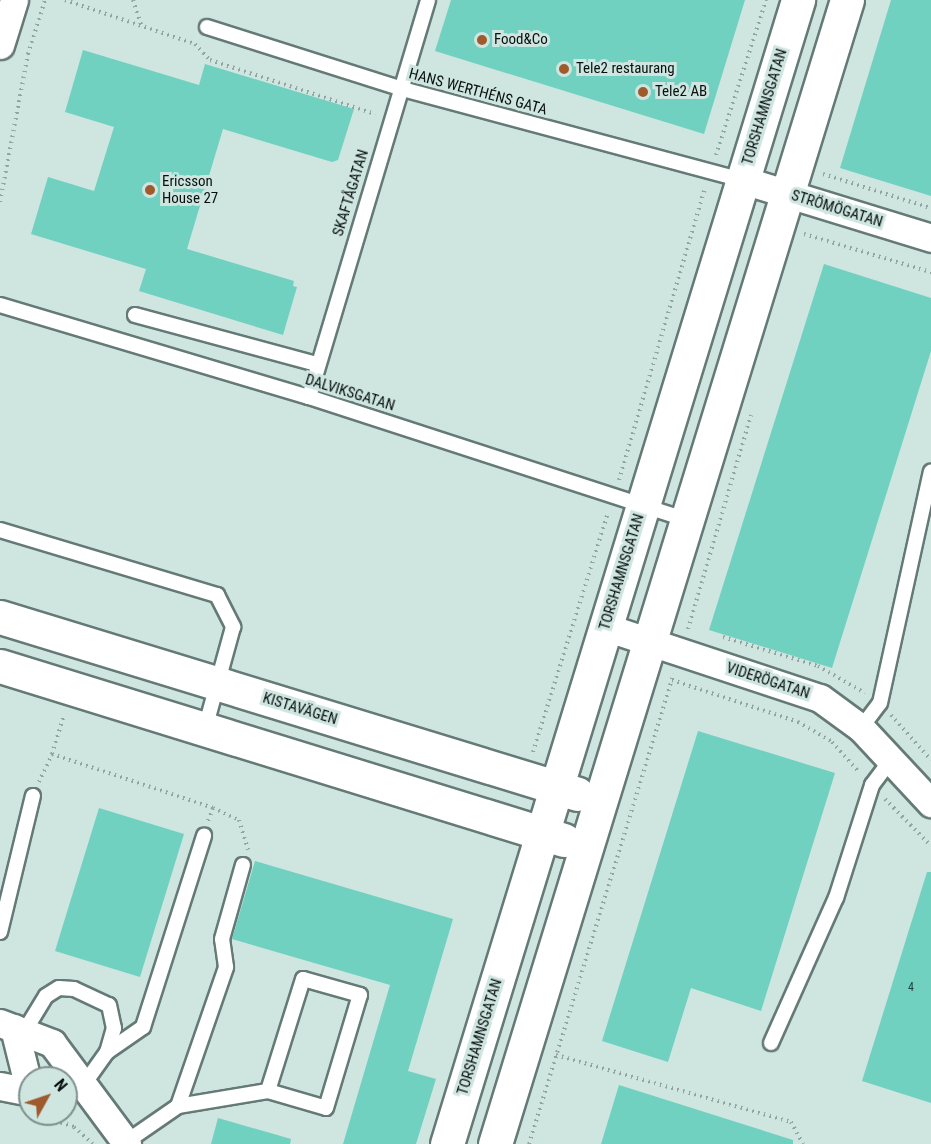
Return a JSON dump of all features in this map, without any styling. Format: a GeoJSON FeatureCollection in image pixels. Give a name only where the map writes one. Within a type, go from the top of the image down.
{"type":"FeatureCollection","features":[{"type":"Feature","properties":{"kind":"street"},"geometry":{"type":"LineString","coordinates":[[0,45],[14,0]]}},
{"type":"Feature","properties":{"kind":"street","name":"TORSHAMNSGATAN"},"geometry":{"type":"LineString","coordinates":[[447,1144],[605,627],[628,499],[743,180],[798,0]]}},
{"type":"Feature","properties":{"kind":"street"},"geometry":{"type":"LineString","coordinates":[[495,1144],[687,520],[801,197],[847,0]]}},
{"type":"Feature","properties":{"kind":"street","name":"STRÖMÖGATAN"},"geometry":{"type":"LineString","coordinates":[[743,180],[931,238]]}},
{"type":"Feature","properties":{"kind":"street","name":"KISTAVÄGEN"},"geometry":{"type":"LineString","coordinates":[[0,617],[600,801]]}},
{"type":"Feature","properties":{"kind":"street","name":"VIDERÖGATAN"},"geometry":{"type":"LineString","coordinates":[[605,627],[802,691],[861,728],[931,803]]}},
{"type":"Feature","properties":{"kind":"street"},"geometry":{"type":"LineString","coordinates":[[0,666],[586,847]]}},
{"type":"Feature","properties":{"kind":"street"},"geometry":{"type":"LineString","coordinates":[[13,1028],[52,1043],[63,1066]]}},
{"type":"Feature","properties":{"kind":"street"},"geometry":{"type":"LineString","coordinates":[[13,1028],[23,1066]]}},
{"type":"Feature","properties":{"kind":"street"},"geometry":{"type":"LineString","coordinates":[[0,1086],[18,1090]]}},
{"type":"Feature","properties":{"kind":"street"},"geometry":{"type":"LineString","coordinates":[[78,1094],[127,1143]]}},
{"type":"Feature","properties":{"kind":"lane","name":"SKAFTÅGATAN"},"geometry":{"type":"LineString","coordinates":[[309,397],[399,88],[428,0]]}},
{"type":"Feature","properties":{"kind":"lane","name":"HANS WERTHÉNS GATA"},"geometry":{"type":"LineString","coordinates":[[207,27],[399,88],[743,180]]}},
{"type":"Feature","properties":{"kind":"lane","name":"DALVIKSGATAN"},"geometry":{"type":"LineString","coordinates":[[0,305],[309,397],[687,520]]}},
{"type":"Feature","properties":{"kind":"lane"},"geometry":{"type":"LineString","coordinates":[[135,315],[317,364]]}},
{"type":"Feature","properties":{"kind":"lane"},"geometry":{"type":"LineString","coordinates":[[861,728],[880,703],[931,472]]}},
{"type":"Feature","properties":{"kind":"lane"},"geometry":{"type":"LineString","coordinates":[[0,530],[217,595],[233,627],[204,729]]}},
{"type":"Feature","properties":{"kind":"lane"},"geometry":{"type":"LineString","coordinates":[[771,1043],[836,898],[872,786],[891,760]]}},
{"type":"Feature","properties":{"kind":"lane"},"geometry":{"type":"LineString","coordinates":[[0,932],[33,796]]}},
{"type":"Feature","properties":{"kind":"lane"},"geometry":{"type":"LineString","coordinates":[[78,1085],[107,1052],[143,1027],[204,836]]}},
{"type":"Feature","properties":{"kind":"lane"},"geometry":{"type":"LineString","coordinates":[[178,1106],[226,967],[222,939],[243,865]]}},
{"type":"Feature","properties":{"kind":"lane"},"geometry":{"type":"LineString","coordinates":[[127,1143],[178,1106],[268,1091],[326,1108],[360,995],[303,979],[268,1091]]}},
{"type":"Feature","properties":{"kind":"lane"},"geometry":{"type":"LineString","coordinates":[[13,1028],[46,996],[59,988],[74,989],[109,1005],[114,1028],[107,1052]]}},
{"type":"Feature","properties":{"kind":"path"},"geometry":{"type":"LineString","coordinates":[[0,202],[28,54],[45,0]]}},
{"type":"Feature","properties":{"kind":"path"},"geometry":{"type":"LineString","coordinates":[[65,0],[195,44],[210,60],[391,119]]}},
{"type":"Feature","properties":{"kind":"path"},"geometry":{"type":"LineString","coordinates":[[133,0],[141,25]]}},
{"type":"Feature","properties":{"kind":"path"},"geometry":{"type":"LineString","coordinates":[[532,754],[628,499],[710,171],[766,0]]}},
{"type":"Feature","properties":{"kind":"path"},"geometry":{"type":"LineString","coordinates":[[802,241],[804,234],[801,197],[822,174],[824,168]]}},
{"type":"Feature","properties":{"kind":"path"},"geometry":{"type":"LineString","coordinates":[[822,174],[931,208]]}},
{"type":"Feature","properties":{"kind":"path"},"geometry":{"type":"LineString","coordinates":[[804,234],[931,273]]}},
{"type":"Feature","properties":{"kind":"path"},"geometry":{"type":"LineString","coordinates":[[529,1144],[753,408]]}},
{"type":"Feature","properties":{"kind":"path"},"geometry":{"type":"LineString","coordinates":[[672,680],[798,722],[832,742],[931,846]]}},
{"type":"Feature","properties":{"kind":"path"},"geometry":{"type":"LineString","coordinates":[[33,796],[52,754],[64,714]]}},
{"type":"Feature","properties":{"kind":"path"},"geometry":{"type":"LineString","coordinates":[[52,754],[232,814],[245,828],[249,848],[243,865]]}},
{"type":"Feature","properties":{"kind":"path"},"geometry":{"type":"LineString","coordinates":[[204,836],[213,808]]}},
{"type":"Feature","properties":{"kind":"path"},"geometry":{"type":"LineString","coordinates":[[556,1055],[791,1122],[803,1144]]}},
{"type":"Feature","properties":{"kind":"path"},"geometry":{"type":"LineString","coordinates":[[71,1126],[93,1144]]}},
{"type":"Feature","properties":{"kind":"building","name":"Tele2 AB"},"geometry":{"type":"Polygon","coordinates":[[[451,0],[745,0],[704,134],[435,51],[451,0]]]}},
{"type":"Feature","properties":{"kind":"building"},"geometry":{"type":"Polygon","coordinates":[[[891,0],[931,0],[931,196],[840,168],[891,0]]]}},
{"type":"Feature","properties":{"kind":"building","name":"Ericsson House 27"},"geometry":{"type":"Polygon","coordinates":[[[83,50],[199,85],[205,64],[354,109],[338,160],[332,162],[223,129],[187,249],[294,281],[293,286],[297,287],[283,335],[139,291],[146,269],[31,234],[48,177],[94,191],[114,127],[65,112],[83,50]]]}},
{"type":"Feature","properties":{"kind":"building"},"geometry":{"type":"Polygon","coordinates":[[[824,264],[931,298],[931,351],[832,668],[709,630],[824,264]]]}},
{"type":"Feature","properties":{"kind":"building"},"geometry":{"type":"Polygon","coordinates":[[[698,731],[835,773],[761,1011],[691,988],[668,1062],[602,1041],[698,731]]]}},
{"type":"Feature","properties":{"kind":"building"},"geometry":{"type":"Polygon","coordinates":[[[99,808],[184,834],[140,977],[55,951],[99,808]]]}},
{"type":"Feature","properties":{"kind":"building"},"geometry":{"type":"Polygon","coordinates":[[[255,861],[453,919],[408,1071],[436,1079],[416,1144],[343,1144],[390,985],[232,939],[255,861]]]}},
{"type":"Feature","properties":{"kind":"building"},"geometry":{"type":"Polygon","coordinates":[[[927,872],[931,872],[931,1103],[862,1081],[927,872]]]}},
{"type":"Feature","properties":{"kind":"building"},"geometry":{"type":"Polygon","coordinates":[[[619,1085],[793,1140],[793,1144],[601,1144],[619,1085]]]}},
{"type":"Feature","properties":{"kind":"building"},"geometry":{"type":"Polygon","coordinates":[[[218,1118],[291,1139],[290,1144],[211,1144],[218,1118]]]}},
{"type":"Feature","properties":{"kind":"place","name":"Food&Co"},"geometry":{"type":"Point","coordinates":[482,40]}},
{"type":"Feature","properties":{"kind":"place","name":"Tele2 restaurang"},"geometry":{"type":"Point","coordinates":[564,69]}},
{"type":"Feature","properties":{"kind":"place","name":"Tele2 AB"},"geometry":{"type":"Point","coordinates":[643,92]}},
{"type":"Feature","properties":{"kind":"place","name":"Ericsson House 27"},"geometry":{"type":"Point","coordinates":[150,190]}}]}
